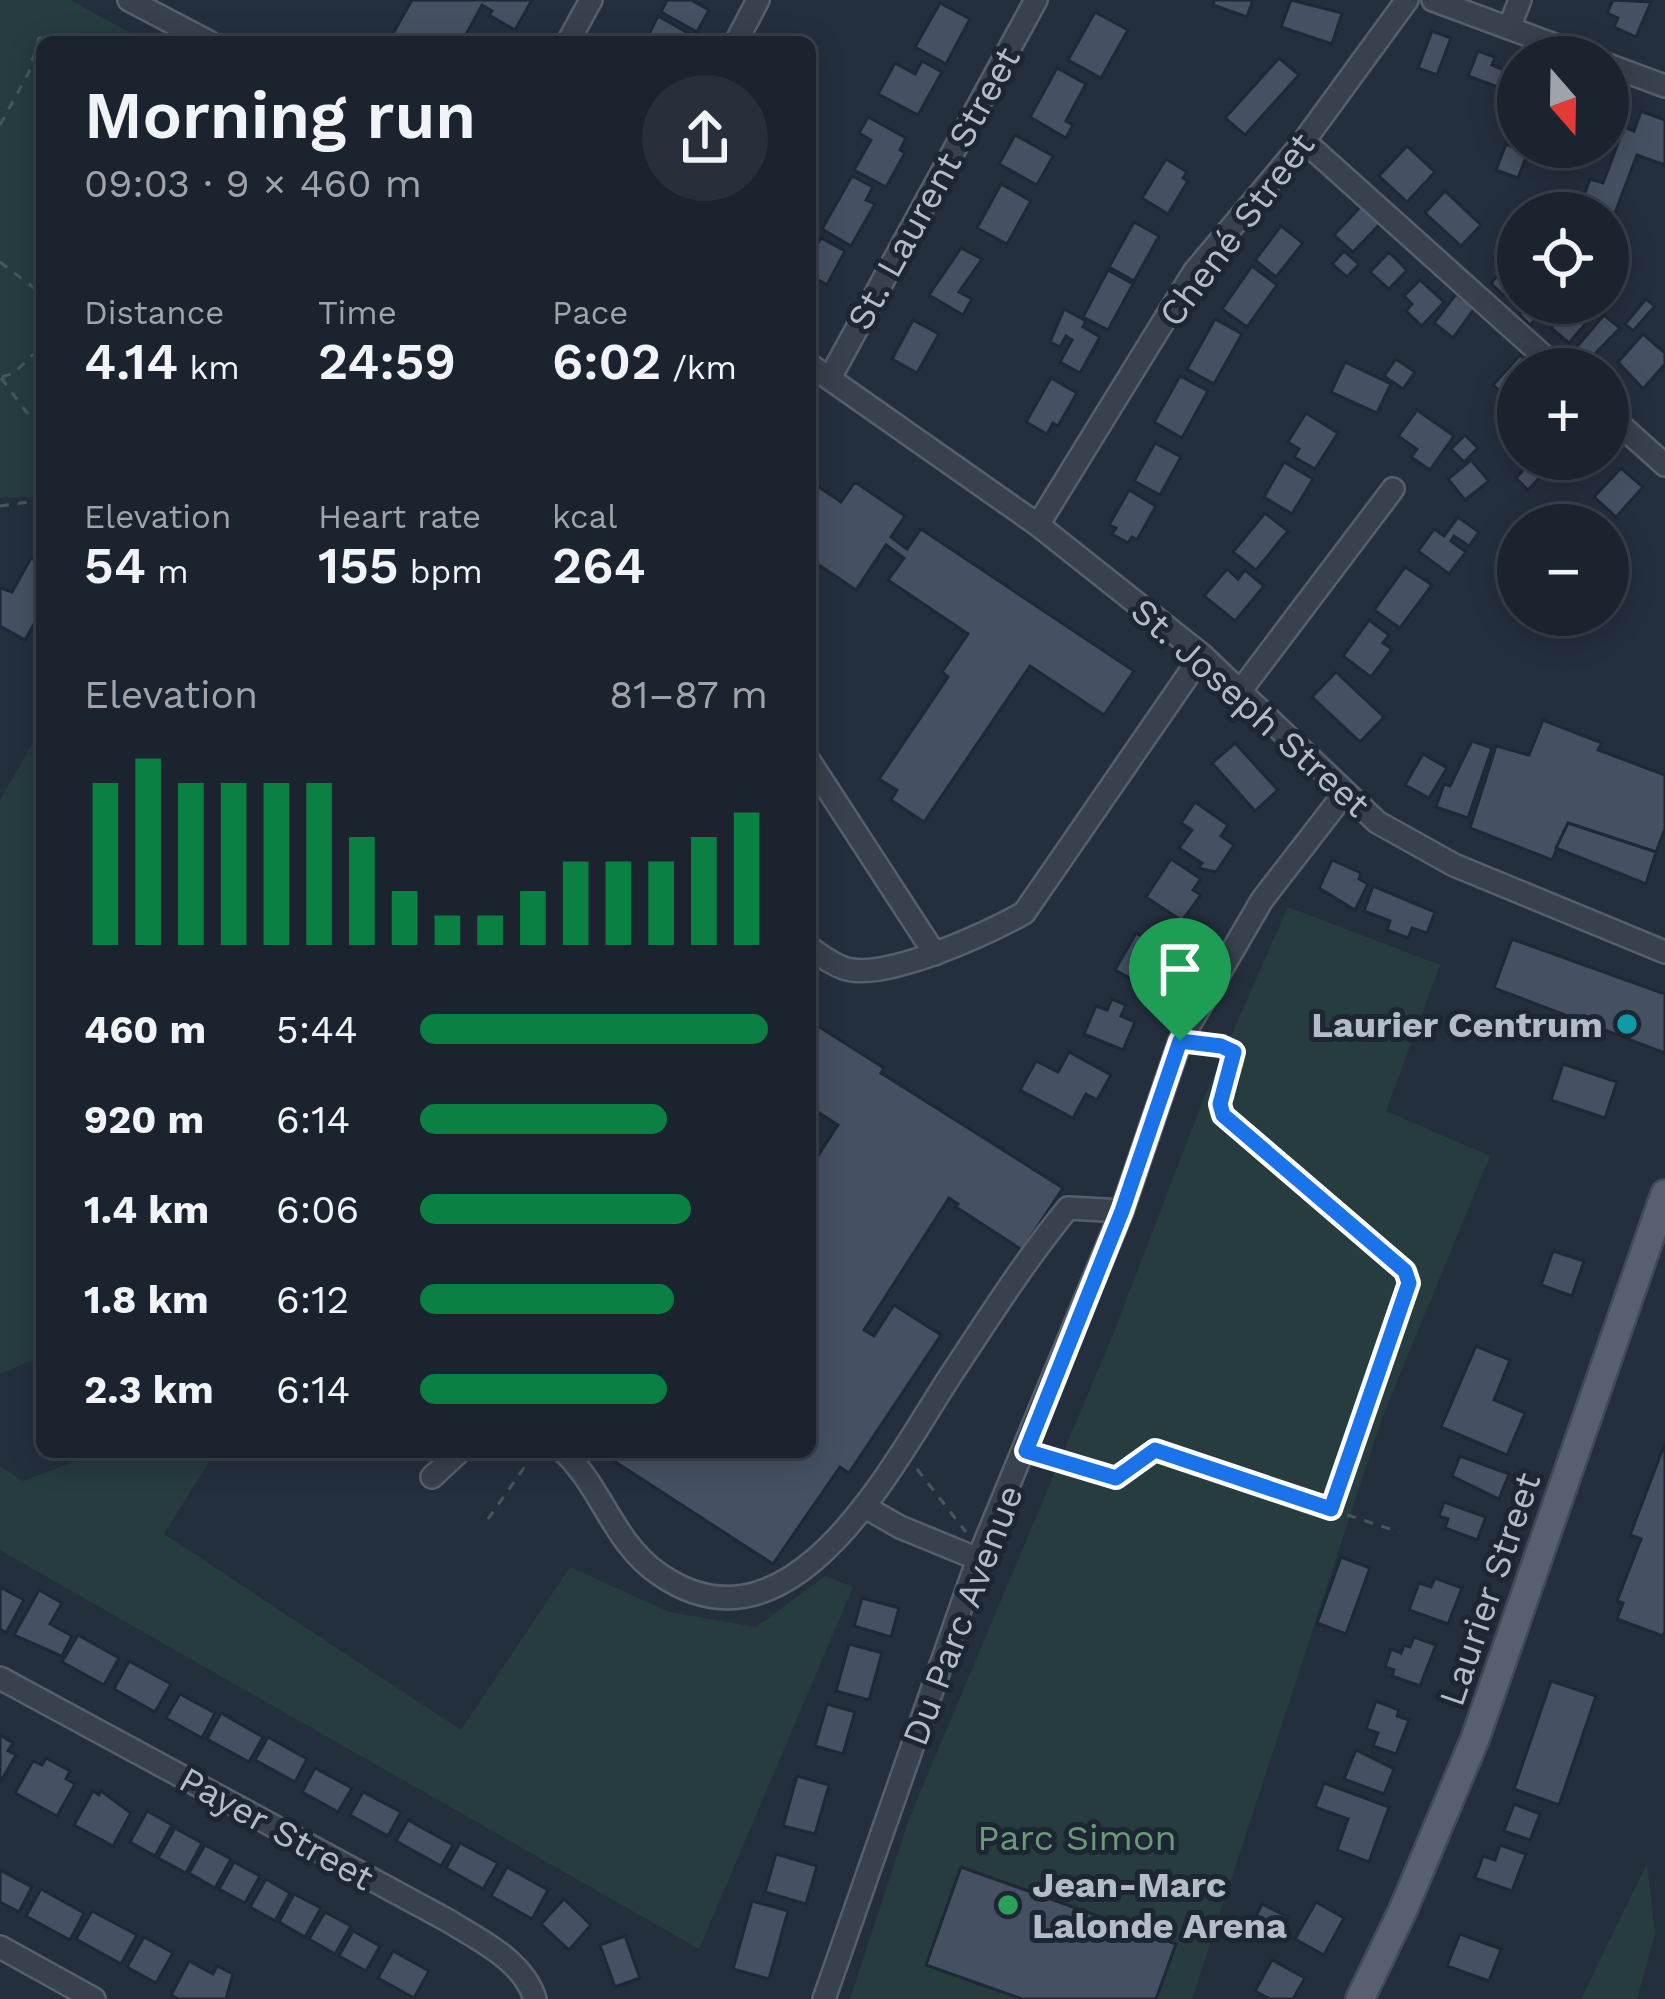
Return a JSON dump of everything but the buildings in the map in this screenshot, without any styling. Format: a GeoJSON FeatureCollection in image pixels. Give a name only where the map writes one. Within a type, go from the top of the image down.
{"type":"FeatureCollection","features":[{"type":"Feature","properties":{"kind":"main road","name":"Laurier Street"},"geometry":{"type":"LineString","coordinates":[[1360,1999],[1475,1739],[1665,1194]]}},
{"type":"Feature","properties":{"kind":"street"},"geometry":{"type":"LineString","coordinates":[[129,0],[198,36]]}},
{"type":"Feature","properties":{"kind":"street"},"geometry":{"type":"LineString","coordinates":[[571,36],[591,0]]}},
{"type":"Feature","properties":{"kind":"street"},"geometry":{"type":"LineString","coordinates":[[739,36],[758,0]]}},
{"type":"Feature","properties":{"kind":"street","name":"St. Laurent Street"},"geometry":{"type":"LineString","coordinates":[[831,376],[1036,0]]}},
{"type":"Feature","properties":{"kind":"street","name":"Chené Street"},"geometry":{"type":"LineString","coordinates":[[1038,525],[1194,272],[1304,140],[1407,0]]}},
{"type":"Feature","properties":{"kind":"street"},"geometry":{"type":"LineString","coordinates":[[1433,0],[1531,36]]}},
{"type":"Feature","properties":{"kind":"street"},"geometry":{"type":"LineString","coordinates":[[1509,28],[1520,0]]}},
{"type":"Feature","properties":{"kind":"street"},"geometry":{"type":"LineString","coordinates":[[1629,73],[1665,86]]}},
{"type":"Feature","properties":{"kind":"street"},"geometry":{"type":"LineString","coordinates":[[1304,140],[1535,348]]}},
{"type":"Feature","properties":{"kind":"street","name":"St. Joseph Street"},"geometry":{"type":"LineString","coordinates":[[816,367],[1038,525],[1202,655],[1344,794],[1396,835],[1454,866],[1665,952]]}},
{"type":"Feature","properties":{"kind":"street"},"geometry":{"type":"LineString","coordinates":[[1629,433],[1665,465]]}},
{"type":"Feature","properties":{"kind":"street"},"geometry":{"type":"LineString","coordinates":[[1241,690],[1393,489]]}},
{"type":"Feature","properties":{"kind":"street"},"geometry":{"type":"LineString","coordinates":[[816,951],[852,970],[935,954],[1024,913],[1202,655]]}},
{"type":"Feature","properties":{"kind":"street"},"geometry":{"type":"LineString","coordinates":[[816,771],[935,954]]}},
{"type":"Feature","properties":{"kind":"street","name":"Du Parc Avenue"},"geometry":{"type":"LineString","coordinates":[[824,1999],[975,1549],[1026,1451],[1122,1211],[1180,1041],[1262,900],[1344,794]]}},
{"type":"Feature","properties":{"kind":"street"},"geometry":{"type":"LineString","coordinates":[[568,1458],[625,1543],[660,1575],[704,1595],[741,1597],[778,1585],[812,1563],[865,1507],[1028,1258],[1068,1208],[1122,1211]]}},
{"type":"Feature","properties":{"kind":"street"},"geometry":{"type":"LineString","coordinates":[[431,1477],[452,1458]]}},
{"type":"Feature","properties":{"kind":"street"},"geometry":{"type":"LineString","coordinates":[[865,1507],[900,1528],[975,1549]]}},
{"type":"Feature","properties":{"kind":"street","name":"Payer Street"},"geometry":{"type":"LineString","coordinates":[[0,1678],[447,1920],[496,1950],[530,1982],[535,1999]]}},
{"type":"Feature","properties":{"kind":"street"},"geometry":{"type":"LineString","coordinates":[[0,1947],[94,1999]]}},
{"type":"Feature","properties":{"kind":"path"},"geometry":{"type":"LineString","coordinates":[[0,125],[29,72],[36,46]]}},
{"type":"Feature","properties":{"kind":"path"},"geometry":{"type":"LineString","coordinates":[[0,262],[36,289]]}},
{"type":"Feature","properties":{"kind":"path"},"geometry":{"type":"LineString","coordinates":[[36,352],[14,373],[0,378],[36,418]]}},
{"type":"Feature","properties":{"kind":"path"},"geometry":{"type":"LineString","coordinates":[[0,506],[36,501]]}},
{"type":"Feature","properties":{"kind":"path"},"geometry":{"type":"LineString","coordinates":[[1180,1041],[1234,1052],[1220,1104],[1223,1115],[1405,1271],[1409,1283],[1331,1509]]}},
{"type":"Feature","properties":{"kind":"path"},"geometry":{"type":"LineString","coordinates":[[902,1450],[975,1549]]}},
{"type":"Feature","properties":{"kind":"path"},"geometry":{"type":"LineString","coordinates":[[1026,1451],[1116,1478],[1155,1450],[1399,1532]]}},
{"type":"Feature","properties":{"kind":"path"},"geometry":{"type":"LineString","coordinates":[[488,1519],[531,1458]]}},
{"type":"Feature","properties":{"kind":"green space"},"geometry":{"type":"Polygon","coordinates":[[[0,0],[70,0],[136,36],[36,36],[36,497],[0,497],[0,0]]]}},
{"type":"Feature","properties":{"kind":"green space"},"geometry":{"type":"Polygon","coordinates":[[[36,737],[36,1359],[0,1374],[0,800],[36,737]]]}},
{"type":"Feature","properties":{"kind":"green space","name":"Parc Simon"},"geometry":{"type":"Polygon","coordinates":[[[1288,907],[1440,965],[1386,1111],[1490,1156],[1382,1418],[1192,1999],[850,1999],[909,1819],[1114,1332],[1205,1095],[1288,907]]]}},
{"type":"Feature","properties":{"kind":"green space"},"geometry":{"type":"Polygon","coordinates":[[[77,1458],[211,1458],[164,1534],[461,1730],[570,1567],[669,1612],[756,1627],[825,1576],[853,1587],[699,1949],[0,1550],[0,1466],[23,1481],[77,1458]]]}},
{"type":"Feature","properties":{"kind":"green space"},"geometry":{"type":"Polygon","coordinates":[[[1647,1864],[1655,1934],[1637,1999],[1581,1999],[1647,1864]]]}},
{"type":"Feature","properties":{"kind":"place","name":"Laurier Centrum"},"geometry":{"type":"Point","coordinates":[1627,1024]}},
{"type":"Feature","properties":{"kind":"place","name":"Jean-Marc Lalonde Arena"},"geometry":{"type":"Point","coordinates":[1008,1905]}},
{"type":"Feature","properties":{"kind":"route"},"geometry":{"type":"LineString","coordinates":[[1180,1041],[1234,1052],[1220,1104],[1223,1115],[1405,1271],[1409,1283],[1331,1509],[1155,1450],[1116,1478],[1026,1451],[1122,1211],[1180,1041]]}}]}
